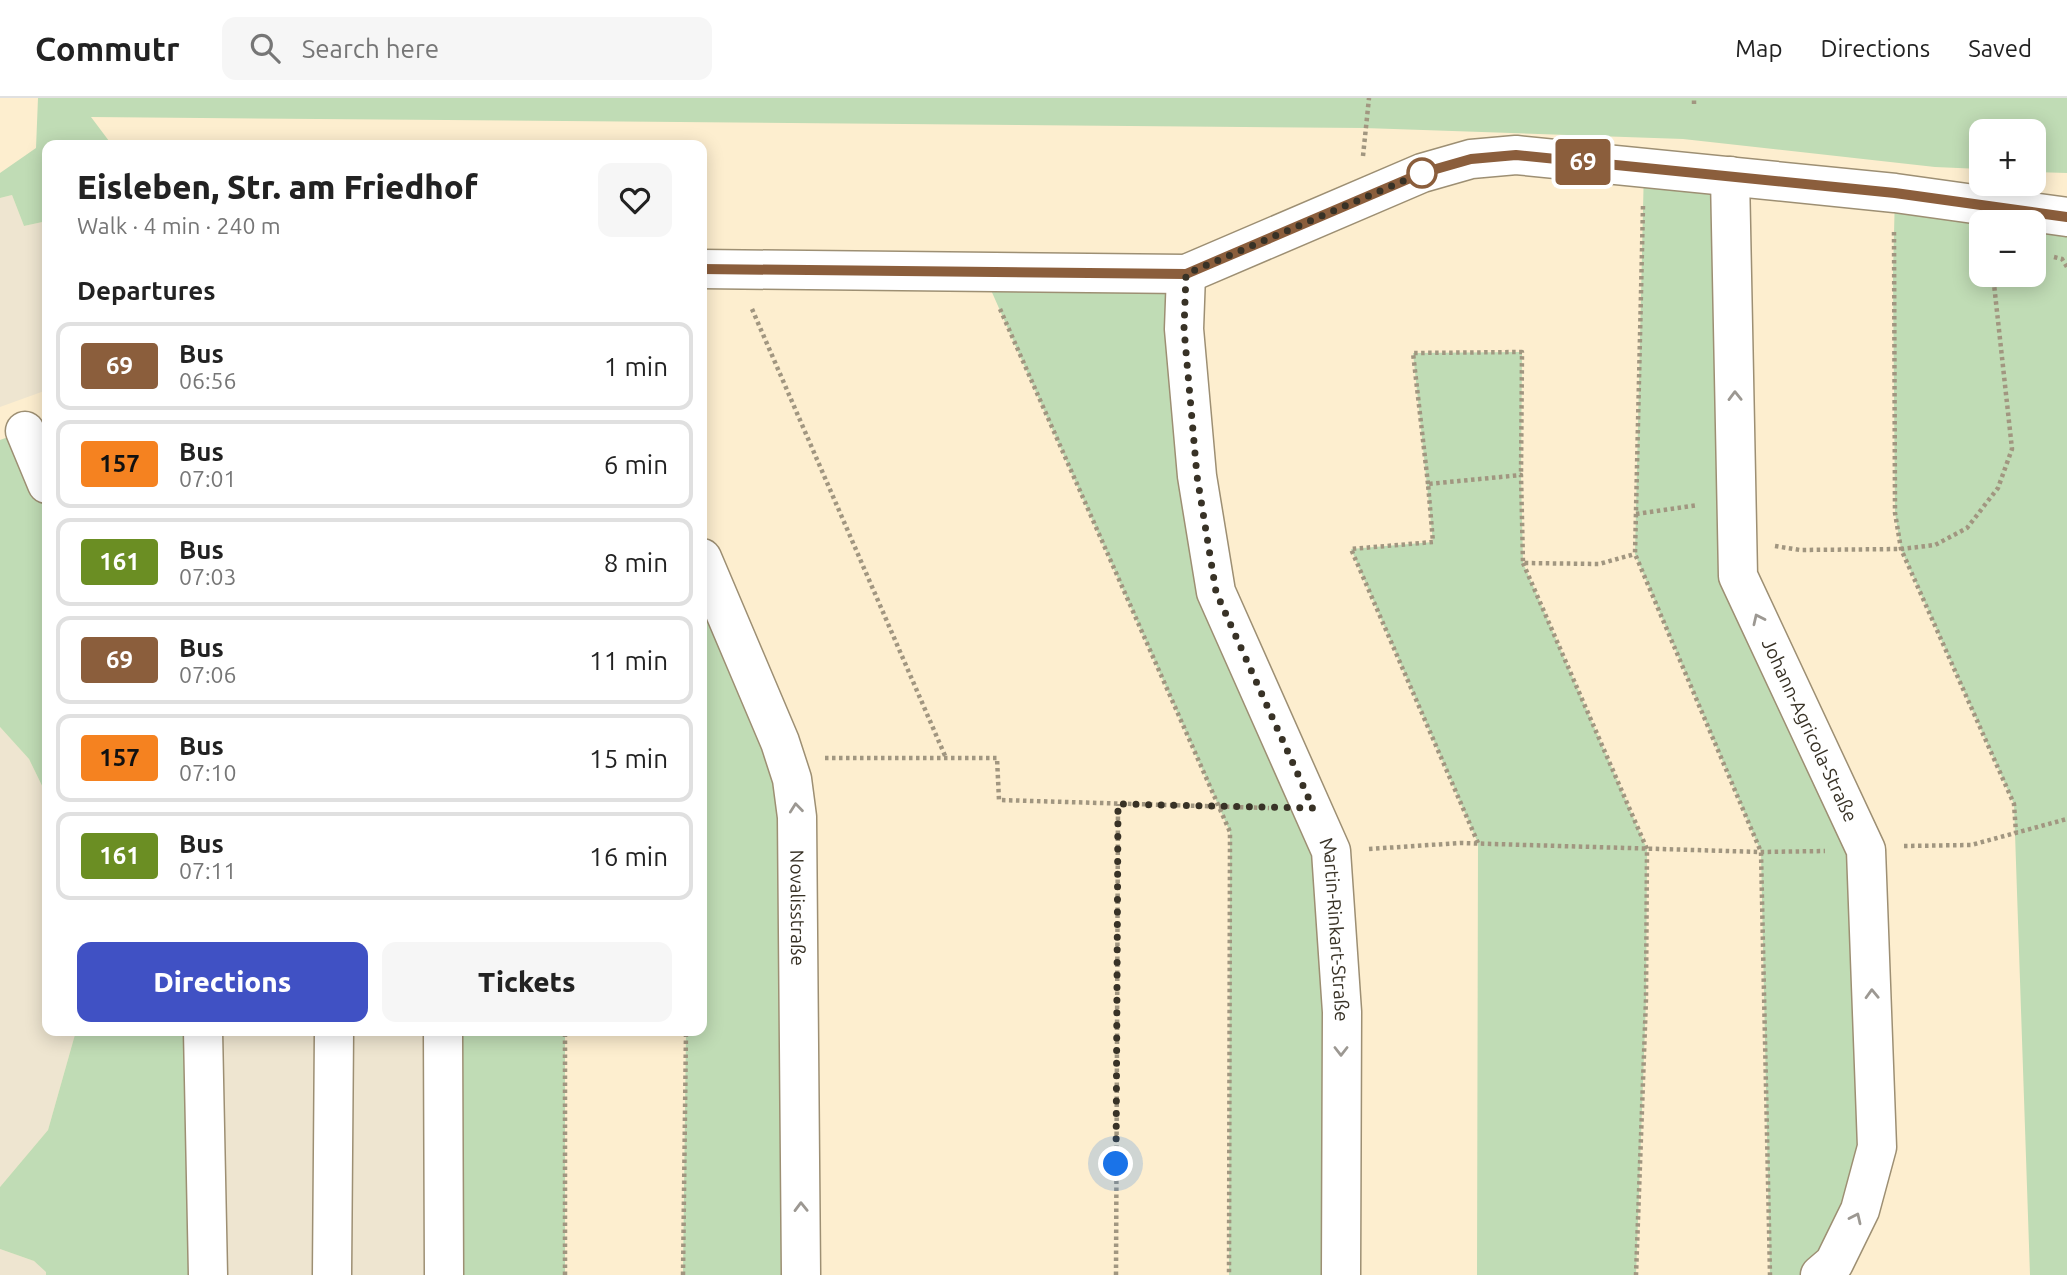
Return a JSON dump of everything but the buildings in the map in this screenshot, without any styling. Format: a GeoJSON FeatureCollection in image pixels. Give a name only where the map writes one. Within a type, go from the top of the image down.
{"type":"FeatureCollection","features":[{"type":"Feature","properties":{"kind":"street"},"geometry":{"type":"LineString","coordinates":[[718,269],[1186,274],[1422,173],[1471,159],[1516,155],[1895,193],[2067,217]]}},
{"type":"Feature","properties":{"kind":"street","name":"Johann-Agricola-Straße"},"geometry":{"type":"LineString","coordinates":[[1730,176],[1738,576],[1866,850],[1878,1147],[1860,1210],[1834,1263],[1820,1275]]}},
{"type":"Feature","properties":{"kind":"street","name":"Martin-Rinkart-Straße"},"geometry":{"type":"LineString","coordinates":[[1186,274],[1184,329],[1197,476],[1216,592],[1331,851],[1342,1012],[1341,1275]]}},
{"type":"Feature","properties":{"kind":"street"},"geometry":{"type":"LineString","coordinates":[[24,431],[42,472]]}},
{"type":"Feature","properties":{"kind":"street","name":"Novalisstraße"},"geometry":{"type":"LineString","coordinates":[[707,570],[786,758],[792,779],[797,817],[801,1275]]}},
{"type":"Feature","properties":{"kind":"street"},"geometry":{"type":"LineString","coordinates":[[203,1036],[208,1275]]}},
{"type":"Feature","properties":{"kind":"street"},"geometry":{"type":"LineString","coordinates":[[332,1275],[334,1036]]}},
{"type":"Feature","properties":{"kind":"street"},"geometry":{"type":"LineString","coordinates":[[443,1036],[444,1275]]}},
{"type":"Feature","properties":{"kind":"path"},"geometry":{"type":"LineString","coordinates":[[1359,199],[1369,98]]}},
{"type":"Feature","properties":{"kind":"path"},"geometry":{"type":"LineString","coordinates":[[1644,167],[1635,554],[1760,852],[1770,1275]]}},
{"type":"Feature","properties":{"kind":"path"},"geometry":{"type":"LineString","coordinates":[[1895,193],[1895,513],[1901,549],[2014,804],[2016,834]]}},
{"type":"Feature","properties":{"kind":"path"},"geometry":{"type":"LineString","coordinates":[[718,269],[946,758]]}},
{"type":"Feature","properties":{"kind":"path"},"geometry":{"type":"LineString","coordinates":[[984,272],[1230,832],[1229,1275]]}},
{"type":"Feature","properties":{"kind":"path"},"geometry":{"type":"LineString","coordinates":[[1736,541],[1800,550],[1901,549],[1935,545],[1967,528],[1998,488],[2012,449],[1994,287]]}},
{"type":"Feature","properties":{"kind":"path"},"geometry":{"type":"LineString","coordinates":[[1478,844],[1351,549],[1433,542],[1413,353],[1522,352],[1523,563],[1647,849],[1646,999],[1636,1275]]}},
{"type":"Feature","properties":{"kind":"path"},"geometry":{"type":"LineString","coordinates":[[1428,484],[1521,475]]}},
{"type":"Feature","properties":{"kind":"path"},"geometry":{"type":"LineString","coordinates":[[1636,514],[1738,500]]}},
{"type":"Feature","properties":{"kind":"path"},"geometry":{"type":"LineString","coordinates":[[1523,563],[1599,564],[1635,554]]}},
{"type":"Feature","properties":{"kind":"path"},"geometry":{"type":"LineString","coordinates":[[786,758],[997,758],[999,800],[1219,808],[1313,808]]}},
{"type":"Feature","properties":{"kind":"path"},"geometry":{"type":"LineString","coordinates":[[1116,1275],[1118,804]]}},
{"type":"Feature","properties":{"kind":"path"},"geometry":{"type":"LineString","coordinates":[[1331,851],[1478,844],[1760,852],[1866,850],[1971,845],[2067,819]]}},
{"type":"Feature","properties":{"kind":"path"},"geometry":{"type":"LineString","coordinates":[[565,1036],[565,1275]]}},
{"type":"Feature","properties":{"kind":"path"},"geometry":{"type":"LineString","coordinates":[[683,1275],[686,1036]]}},
{"type":"Feature","properties":{"kind":"shaded area"},"geometry":{"type":"Polygon","coordinates":[[[12,195],[24,226],[42,222],[42,392],[0,407],[0,198],[12,195]]]}},
{"type":"Feature","properties":{"kind":"shaded area"},"geometry":{"type":"Polygon","coordinates":[[[0,727],[29,759],[42,786],[42,1036],[75,1036],[48,1130],[0,1187],[0,727]]]}},
{"type":"Feature","properties":{"kind":"shaded area"},"geometry":{"type":"Polygon","coordinates":[[[199,1036],[443,1036],[444,1275],[198,1275],[199,1036]]]}},
{"type":"Feature","properties":{"kind":"shaded area"},"geometry":{"type":"Polygon","coordinates":[[[0,1249],[34,1261],[47,1272],[46,1275],[0,1275],[0,1249]]]}},
{"type":"Feature","properties":{"kind":"green space"},"geometry":{"type":"Polygon","coordinates":[[[38,98],[2067,98],[2067,173],[2046,172],[2046,119],[1969,119],[1969,168],[1683,139],[1364,128],[91,117],[108,140],[42,140],[42,222],[24,226],[12,195],[0,198],[0,173],[36,148],[38,98]]]}},
{"type":"Feature","properties":{"kind":"green space"},"geometry":{"type":"Polygon","coordinates":[[[1644,167],[1730,176],[1736,541],[1866,850],[1877,1147],[1820,1275],[1770,1275],[1761,852],[1635,554],[1644,167]]]}},
{"type":"Feature","properties":{"kind":"green space"},"geometry":{"type":"Polygon","coordinates":[[[1895,193],[2017,210],[1969,210],[1969,287],[2046,287],[2046,214],[2067,217],[2067,1275],[2030,1275],[2014,804],[1901,549],[1895,513],[1895,193]]]}},
{"type":"Feature","properties":{"kind":"green space"},"geometry":{"type":"Polygon","coordinates":[[[983,272],[1186,274],[1216,592],[1313,808],[1341,1275],[1229,1275],[1230,832],[983,272]]]}},
{"type":"Feature","properties":{"kind":"green space"},"geometry":{"type":"Polygon","coordinates":[[[1522,352],[1523,563],[1647,849],[1646,999],[1636,1275],[1477,1275],[1478,843],[1351,549],[1433,542],[1413,353],[1522,352]]]}},
{"type":"Feature","properties":{"kind":"green space"},"geometry":{"type":"Polygon","coordinates":[[[25,431],[42,472],[42,786],[29,759],[0,727],[0,440],[25,431]]]}},
{"type":"Feature","properties":{"kind":"green space"},"geometry":{"type":"Polygon","coordinates":[[[707,570],[780,742],[801,1275],[683,1275],[686,1036],[707,1036],[707,570]]]}},
{"type":"Feature","properties":{"kind":"green space"},"geometry":{"type":"Polygon","coordinates":[[[75,1036],[199,1036],[198,1275],[46,1275],[34,1261],[0,1249],[0,1187],[48,1130],[75,1036]]]}},
{"type":"Feature","properties":{"kind":"green space"},"geometry":{"type":"Polygon","coordinates":[[[443,1036],[565,1036],[565,1275],[444,1275],[443,1036]]]}},
{"type":"Feature","properties":{"kind":"bus line","name":"69"},"geometry":{"type":"LineString","coordinates":[[707,269],[1186,274],[1422,173],[1471,159],[1516,155],[1895,193],[2067,217]]}},
{"type":"Feature","properties":{"kind":"route"},"geometry":{"type":"LineString","coordinates":[[1116,1164],[1118,804],[1313,808],[1216,592],[1197,476],[1184,329],[1186,274],[1422,173]]}}]}
